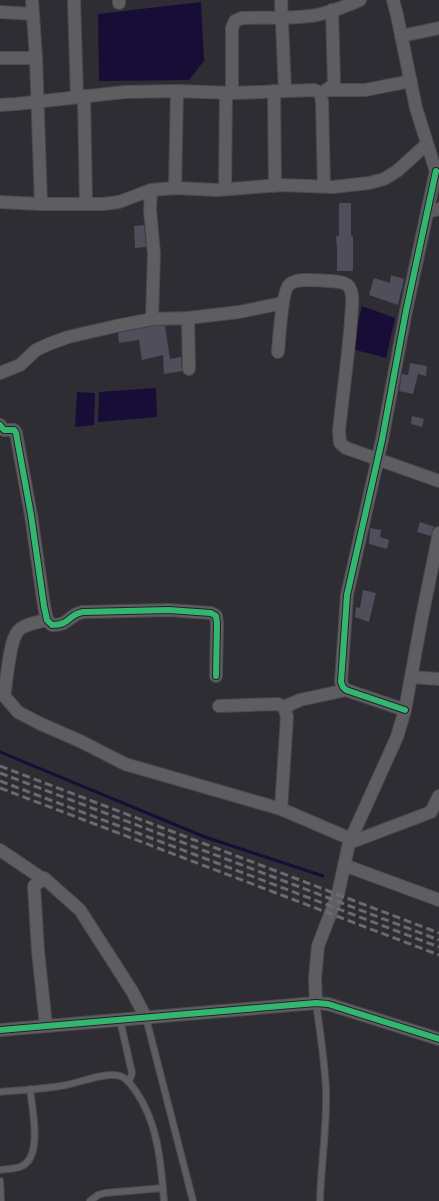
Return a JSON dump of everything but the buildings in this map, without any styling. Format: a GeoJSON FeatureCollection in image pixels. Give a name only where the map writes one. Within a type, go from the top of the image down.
{"type":"FeatureCollection","features":[{"type":"Feature","properties":{"kind":"street"},"geometry":{"type":"LineString","coordinates":[[32,0],[36,58],[41,204]]}},
{"type":"Feature","properties":{"kind":"street"},"geometry":{"type":"LineString","coordinates":[[74,0],[81,97],[86,204]]}},
{"type":"Feature","properties":{"kind":"street"},"geometry":{"type":"LineString","coordinates":[[275,186],[280,91],[281,0]]}},
{"type":"Feature","properties":{"kind":"street"},"geometry":{"type":"LineString","coordinates":[[225,189],[232,28],[235,21],[242,18],[312,16],[360,0]]}},
{"type":"Feature","properties":{"kind":"street"},"geometry":{"type":"LineString","coordinates":[[346,690],[341,682],[347,595],[377,460],[406,311],[433,211],[437,176],[416,108],[393,0]]}},
{"type":"Feature","properties":{"kind":"street"},"geometry":{"type":"LineString","coordinates":[[324,186],[322,101],[324,92],[334,82],[332,10]]}},
{"type":"Feature","properties":{"kind":"street"},"geometry":{"type":"LineString","coordinates":[[0,12],[33,14]]}},
{"type":"Feature","properties":{"kind":"street"},"geometry":{"type":"LineString","coordinates":[[401,36],[439,28]]}},
{"type":"Feature","properties":{"kind":"street"},"geometry":{"type":"LineString","coordinates":[[0,58],[36,58]]}},
{"type":"Feature","properties":{"kind":"street"},"geometry":{"type":"LineString","coordinates":[[0,105],[126,92],[177,91],[229,93],[365,90],[411,81]]}},
{"type":"Feature","properties":{"kind":"street"},"geometry":{"type":"LineString","coordinates":[[175,188],[177,91]]}},
{"type":"Feature","properties":{"kind":"street"},"geometry":{"type":"LineString","coordinates":[[0,202],[86,204],[119,202],[151,190],[175,188],[225,189],[369,183],[384,179],[396,171],[427,144]]}},
{"type":"Feature","properties":{"kind":"street"},"geometry":{"type":"LineString","coordinates":[[151,190],[150,210],[154,254],[152,319]]}},
{"type":"Feature","properties":{"kind":"street"},"geometry":{"type":"LineString","coordinates":[[278,352],[283,303],[286,288],[289,284],[297,280],[339,282],[346,284],[351,289],[352,298],[350,330],[338,430],[340,443],[346,448],[377,460],[439,481]]}},
{"type":"Feature","properties":{"kind":"street"},"geometry":{"type":"LineString","coordinates":[[0,373],[20,365],[36,350],[62,339],[152,319],[188,318],[239,312],[283,303]]}},
{"type":"Feature","properties":{"kind":"street"},"geometry":{"type":"LineString","coordinates":[[188,318],[189,369]]}},
{"type":"Feature","properties":{"kind":"street"},"geometry":{"type":"LineString","coordinates":[[0,425],[4,430],[14,430],[16,433],[31,515],[47,620],[52,625],[58,625],[69,620],[75,613],[83,612],[169,610],[211,613],[216,616],[217,623],[216,676]]}},
{"type":"Feature","properties":{"kind":"street"},"geometry":{"type":"LineString","coordinates":[[316,1003],[315,978],[318,946],[338,894],[350,841],[397,737],[405,710],[411,677],[434,582],[439,534]]}},
{"type":"Feature","properties":{"kind":"street"},"geometry":{"type":"LineString","coordinates":[[47,620],[18,630],[12,641],[2,693],[18,712],[125,764],[281,809],[308,820],[350,841],[431,812],[439,796]]}},
{"type":"Feature","properties":{"kind":"street"},"geometry":{"type":"LineString","coordinates":[[411,677],[439,679]]}},
{"type":"Feature","properties":{"kind":"street"},"geometry":{"type":"LineString","coordinates":[[284,707],[300,700],[346,690],[405,710]]}},
{"type":"Feature","properties":{"kind":"street"},"geometry":{"type":"LineString","coordinates":[[218,706],[278,704],[284,707],[287,716],[281,809]]}},
{"type":"Feature","properties":{"kind":"street"},"geometry":{"type":"LineString","coordinates":[[0,850],[43,879],[44,878],[80,910],[132,991],[146,1018]]}},
{"type":"Feature","properties":{"kind":"street"},"geometry":{"type":"LineString","coordinates":[[344,865],[439,900]]}},
{"type":"Feature","properties":{"kind":"street"},"geometry":{"type":"LineString","coordinates":[[43,879],[34,886],[38,951],[46,1026]]}},
{"type":"Feature","properties":{"kind":"street"},"geometry":{"type":"LineString","coordinates":[[0,1030],[316,1003],[328,1004],[439,1039]]}},
{"type":"Feature","properties":{"kind":"lane"},"geometry":{"type":"LineString","coordinates":[[316,1003],[322,1044],[326,1091],[325,1139],[320,1201]]}},
{"type":"Feature","properties":{"kind":"lane"},"geometry":{"type":"LineString","coordinates":[[146,1018],[193,1201]]}},
{"type":"Feature","properties":{"kind":"lane"},"geometry":{"type":"LineString","coordinates":[[120,1020],[132,1073],[129,1082]]}},
{"type":"Feature","properties":{"kind":"lane"},"geometry":{"type":"LineString","coordinates":[[0,1092],[67,1084],[96,1077],[112,1075],[121,1076],[129,1082],[140,1096],[153,1128],[161,1168],[164,1201]]}},
{"type":"Feature","properties":{"kind":"lane"},"geometry":{"type":"LineString","coordinates":[[0,1170],[22,1166],[33,1154],[35,1141],[30,1089]]}},
{"type":"Feature","properties":{"kind":"lane"},"geometry":{"type":"LineString","coordinates":[[0,1181],[1,1201]]}},
{"type":"Feature","properties":{"kind":"lane"},"geometry":{"type":"LineString","coordinates":[[90,1201],[105,1192],[163,1188]]}},
{"type":"Feature","properties":{"kind":"shaded area"},"geometry":{"type":"Polygon","coordinates":[[[201,2],[204,61],[189,80],[99,81],[98,14],[201,2]]]}},
{"type":"Feature","properties":{"kind":"shaded area"},"geometry":{"type":"Polygon","coordinates":[[[362,306],[395,318],[386,358],[352,349],[362,306]]]}},
{"type":"Feature","properties":{"kind":"shaded area"},"geometry":{"type":"Polygon","coordinates":[[[156,388],[157,417],[98,422],[99,392],[156,388]]]}},
{"type":"Feature","properties":{"kind":"shaded area"},"geometry":{"type":"Polygon","coordinates":[[[77,392],[95,393],[94,425],[75,427],[77,392]]]}},
{"type":"Feature","properties":{"kind":"waterway"},"geometry":{"type":"LineString","coordinates":[[0,752],[205,837],[323,876]]}},
{"type":"Feature","properties":{"kind":"railway"},"geometry":{"type":"LineString","coordinates":[[0,766],[439,933]]}},
{"type":"Feature","properties":{"kind":"railway"},"geometry":{"type":"LineString","coordinates":[[0,773],[439,940]]}},
{"type":"Feature","properties":{"kind":"railway"},"geometry":{"type":"LineString","coordinates":[[0,781],[439,947]]}},
{"type":"Feature","properties":{"kind":"railway"},"geometry":{"type":"LineString","coordinates":[[0,788],[439,955]]}},
{"type":"Feature","properties":{"kind":"cycle path"},"geometry":{"type":"LineString","coordinates":[[405,710],[346,690],[341,682],[347,595],[382,440],[406,311],[436,171]]}},
{"type":"Feature","properties":{"kind":"cycle path"},"geometry":{"type":"LineString","coordinates":[[0,425],[4,430],[14,430],[16,433],[31,515],[47,620],[52,625],[58,625],[66,622],[74,615],[83,612],[169,610],[211,613],[216,616],[217,623],[216,676]]}},
{"type":"Feature","properties":{"kind":"cycle path"},"geometry":{"type":"LineString","coordinates":[[0,1030],[316,1003],[328,1004],[439,1039]]}}]}
